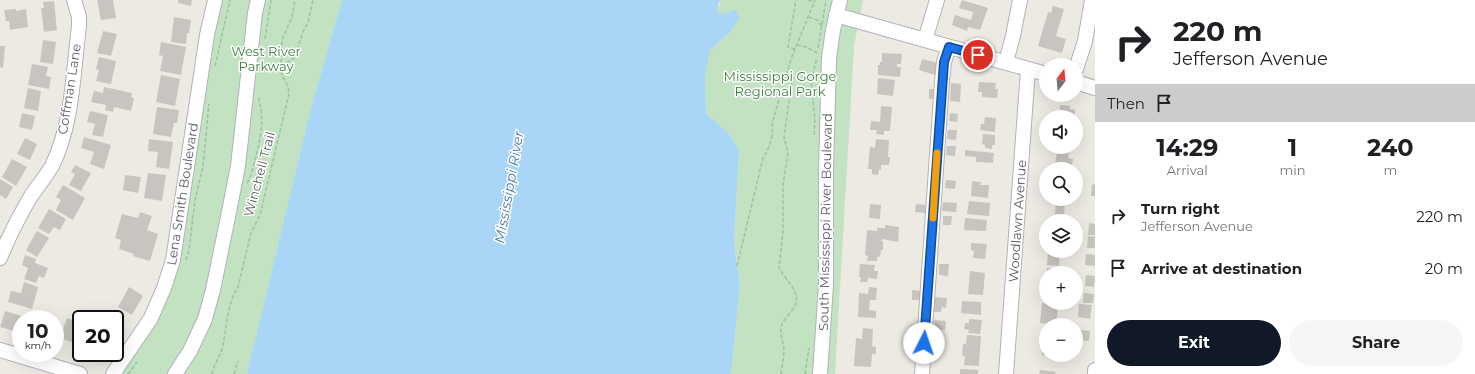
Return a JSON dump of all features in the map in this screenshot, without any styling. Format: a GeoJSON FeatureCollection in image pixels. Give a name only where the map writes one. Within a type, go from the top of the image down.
{"type":"FeatureCollection","features":[{"type":"Feature","properties":{"kind":"street","name":"Coffman Lane"},"geometry":{"type":"LineString","coordinates":[[0,258],[9,234],[22,210],[51,166],[61,143],[71,95],[79,26],[79,17],[74,0]]}},
{"type":"Feature","properties":{"kind":"street","name":"Lena Smith Boulevard"},"geometry":{"type":"LineString","coordinates":[[113,374],[152,318],[173,260],[207,35],[215,0]]}},
{"type":"Feature","properties":{"kind":"street"},"geometry":{"type":"LineString","coordinates":[[175,374],[190,351],[204,319],[217,270],[238,166],[255,14],[258,0]]}},
{"type":"Feature","properties":{"kind":"street","name":"South Mississippi River Boulevard"},"geometry":{"type":"LineString","coordinates":[[820,374],[826,285],[826,170],[829,58],[840,0]]}},
{"type":"Feature","properties":{"kind":"street"},"geometry":{"type":"LineString","coordinates":[[926,40],[937,0]]}},
{"type":"Feature","properties":{"kind":"street"},"geometry":{"type":"LineString","coordinates":[[1006,62],[1020,0]]}},
{"type":"Feature","properties":{"kind":"street"},"geometry":{"type":"LineString","coordinates":[[1080,58],[1085,41],[1092,0]]}},
{"type":"Feature","properties":{"kind":"street"},"geometry":{"type":"LineString","coordinates":[[836,15],[1039,72]]}},
{"type":"Feature","properties":{"kind":"street"},"geometry":{"type":"LineString","coordinates":[[922,374],[942,80],[944,62],[949,47]]}},
{"type":"Feature","properties":{"kind":"street","name":"Woodlawn Avenue"},"geometry":{"type":"LineString","coordinates":[[1006,374],[1028,68]]}},
{"type":"Feature","properties":{"kind":"street"},"geometry":{"type":"LineString","coordinates":[[1083,84],[1095,88]]}},
{"type":"Feature","properties":{"kind":"street"},"geometry":{"type":"LineString","coordinates":[[0,350],[80,374]]}},
{"type":"Feature","properties":{"kind":"path"},"geometry":{"type":"LineString","coordinates":[[265,40],[272,0]]}},
{"type":"Feature","properties":{"kind":"path","name":"Winchell Trail"},"geometry":{"type":"LineString","coordinates":[[212,374],[220,356],[225,326],[234,293],[238,287],[251,233],[260,215],[289,94],[288,86],[282,76],[282,40],[292,17],[295,0]]}},
{"type":"Feature","properties":{"kind":"path"},"geometry":{"type":"LineString","coordinates":[[281,66],[294,58],[308,22],[313,0]]}},
{"type":"Feature","properties":{"kind":"path"},"geometry":{"type":"LineString","coordinates":[[795,49],[788,47],[796,0]]}},
{"type":"Feature","properties":{"kind":"path"},"geometry":{"type":"LineString","coordinates":[[737,266],[763,158],[768,151],[773,130],[772,124],[787,72],[815,1],[808,0]]}},
{"type":"Feature","properties":{"kind":"path"},"geometry":{"type":"LineString","coordinates":[[808,17],[817,20],[821,26]]}},
{"type":"Feature","properties":{"kind":"path"},"geometry":{"type":"LineString","coordinates":[[797,45],[806,47],[817,53]]}},
{"type":"Feature","properties":{"kind":"path"},"geometry":{"type":"LineString","coordinates":[[782,374],[784,349],[781,327],[797,301],[793,289],[779,268],[783,232],[783,185],[788,152],[784,137],[793,74],[787,72]]}},
{"type":"Feature","properties":{"kind":"path"},"geometry":{"type":"LineString","coordinates":[[245,184],[248,181],[254,165],[262,133],[261,110],[257,94]]}},
{"type":"Feature","properties":{"kind":"path"},"geometry":{"type":"LineString","coordinates":[[234,374],[238,361]]}},
{"type":"Feature","properties":{"kind":"green space","name":"West River Parkway"},"geometry":{"type":"Polygon","coordinates":[[[221,0],[342,0],[311,108],[249,367],[247,374],[120,374],[157,320],[221,0]]]}},
{"type":"Feature","properties":{"kind":"green space","name":"Mississippi Gorge Regional Park"},"geometry":{"type":"Polygon","coordinates":[[[721,0],[863,0],[854,46],[835,374],[731,374],[740,285],[734,243],[739,150],[706,114],[705,75],[710,50],[731,31],[726,14],[717,12],[721,0]]]}},
{"type":"Feature","properties":{"kind":"water","name":"Mississippi River"},"geometry":{"type":"Polygon","coordinates":[[[342,0],[721,0],[719,2],[717,12],[726,14],[735,9],[739,19],[731,31],[710,50],[705,75],[706,114],[728,133],[739,150],[734,243],[740,285],[731,374],[247,374],[311,108],[342,0]]]}},
{"type":"Feature","properties":{"kind":"building"},"geometry":{"type":"Polygon","coordinates":[[[97,0],[113,0],[116,18],[101,20],[97,0]]]}},
{"type":"Feature","properties":{"kind":"building"},"geometry":{"type":"Polygon","coordinates":[[[178,0],[192,0],[191,6],[178,3],[178,0]]]}},
{"type":"Feature","properties":{"kind":"building"},"geometry":{"type":"Polygon","coordinates":[[[962,0],[988,8],[980,30],[968,27],[967,31],[952,25],[955,15],[971,20],[973,12],[959,8],[962,0]]]}},
{"type":"Feature","properties":{"kind":"building"},"geometry":{"type":"Polygon","coordinates":[[[54,1],[57,30],[44,32],[41,8],[44,8],[43,2],[54,1]]]}},
{"type":"Feature","properties":{"kind":"building"},"geometry":{"type":"Polygon","coordinates":[[[1053,6],[1064,9],[1056,36],[1066,39],[1062,53],[1038,46],[1048,12],[1051,13],[1053,6]]]}},
{"type":"Feature","properties":{"kind":"building"},"geometry":{"type":"Polygon","coordinates":[[[16,9],[16,11],[26,9],[28,27],[10,30],[9,21],[6,21],[4,10],[16,9]]]}},
{"type":"Feature","properties":{"kind":"building"},"geometry":{"type":"Polygon","coordinates":[[[174,17],[191,20],[189,33],[187,33],[186,44],[171,42],[174,17]]]}},
{"type":"Feature","properties":{"kind":"building"},"geometry":{"type":"Polygon","coordinates":[[[103,31],[117,34],[111,56],[97,53],[103,31]]]}},
{"type":"Feature","properties":{"kind":"building"},"geometry":{"type":"Polygon","coordinates":[[[43,40],[56,42],[53,64],[40,62],[43,40]]]}},
{"type":"Feature","properties":{"kind":"building"},"geometry":{"type":"Polygon","coordinates":[[[161,42],[186,47],[181,75],[160,71],[163,56],[159,55],[161,42]]]}},
{"type":"Feature","properties":{"kind":"building"},"geometry":{"type":"Polygon","coordinates":[[[0,46],[5,46],[3,68],[0,67],[0,46]]]}},
{"type":"Feature","properties":{"kind":"building"},"geometry":{"type":"Polygon","coordinates":[[[882,53],[902,54],[901,64],[897,64],[897,67],[901,67],[900,77],[878,75],[878,65],[882,62],[882,53]]]}},
{"type":"Feature","properties":{"kind":"building"},"geometry":{"type":"Polygon","coordinates":[[[99,57],[116,61],[111,84],[96,81],[99,70],[96,69],[99,57]]]}},
{"type":"Feature","properties":{"kind":"building"},"geometry":{"type":"Polygon","coordinates":[[[922,59],[938,63],[935,75],[919,70],[922,59]]]}},
{"type":"Feature","properties":{"kind":"building"},"geometry":{"type":"Polygon","coordinates":[[[32,64],[48,67],[46,76],[51,77],[49,89],[28,85],[32,64]]]}},
{"type":"Feature","properties":{"kind":"building"},"geometry":{"type":"Polygon","coordinates":[[[161,75],[180,79],[175,106],[156,102],[161,75]]]}},
{"type":"Feature","properties":{"kind":"building"},"geometry":{"type":"Polygon","coordinates":[[[878,78],[895,80],[893,96],[877,94],[878,78]]]}},
{"type":"Feature","properties":{"kind":"building"},"geometry":{"type":"Polygon","coordinates":[[[979,82],[996,83],[995,89],[998,89],[997,98],[982,97],[982,92],[978,92],[979,82]]]}},
{"type":"Feature","properties":{"kind":"building"},"geometry":{"type":"Polygon","coordinates":[[[951,83],[961,84],[960,102],[950,101],[951,83]]]}},
{"type":"Feature","properties":{"kind":"building"},"geometry":{"type":"Polygon","coordinates":[[[104,87],[132,93],[131,97],[134,98],[131,111],[114,107],[113,112],[105,110],[106,105],[91,102],[94,91],[103,93],[104,87]]]}},
{"type":"Feature","properties":{"kind":"building"},"geometry":{"type":"Polygon","coordinates":[[[28,88],[41,91],[38,111],[24,108],[28,88]]]}},
{"type":"Feature","properties":{"kind":"building"},"geometry":{"type":"Polygon","coordinates":[[[929,89],[937,89],[936,99],[929,99],[929,89]]]}},
{"type":"Feature","properties":{"kind":"building"},"geometry":{"type":"Polygon","coordinates":[[[1060,105],[1070,106],[1070,109],[1075,110],[1060,110],[1060,105]]]}},
{"type":"Feature","properties":{"kind":"building"},"geometry":{"type":"Polygon","coordinates":[[[881,106],[892,107],[890,131],[884,131],[884,135],[876,134],[877,130],[870,130],[871,121],[880,122],[881,106]]]}},
{"type":"Feature","properties":{"kind":"building"},"geometry":{"type":"Polygon","coordinates":[[[157,107],[179,110],[177,123],[174,123],[171,137],[153,134],[157,107]]]}},
{"type":"Feature","properties":{"kind":"building"},"geometry":{"type":"Polygon","coordinates":[[[90,111],[108,115],[103,137],[92,135],[95,124],[87,122],[90,111]]]}},
{"type":"Feature","properties":{"kind":"building"},"geometry":{"type":"Polygon","coordinates":[[[22,113],[35,116],[32,130],[19,127],[22,113]]]}},
{"type":"Feature","properties":{"kind":"building"},"geometry":{"type":"Polygon","coordinates":[[[950,113],[958,114],[957,122],[949,121],[950,113]]]}},
{"type":"Feature","properties":{"kind":"building"},"geometry":{"type":"Polygon","coordinates":[[[985,117],[996,118],[995,132],[980,130],[981,124],[984,124],[985,117]]]}},
{"type":"Feature","properties":{"kind":"building"},"geometry":{"type":"Polygon","coordinates":[[[948,130],[957,130],[956,140],[947,139],[948,130]]]}},
{"type":"Feature","properties":{"kind":"building"},"geometry":{"type":"Polygon","coordinates":[[[983,134],[995,135],[995,145],[992,145],[992,149],[985,148],[985,145],[982,144],[983,134]]]}},
{"type":"Feature","properties":{"kind":"building"},"geometry":{"type":"Polygon","coordinates":[[[84,137],[111,145],[104,169],[90,164],[94,152],[81,148],[84,137]]]}},
{"type":"Feature","properties":{"kind":"building"},"geometry":{"type":"Polygon","coordinates":[[[25,138],[37,144],[30,160],[17,154],[25,138]]]}},
{"type":"Feature","properties":{"kind":"building"},"geometry":{"type":"Polygon","coordinates":[[[149,139],[173,142],[169,169],[156,167],[158,152],[148,151],[149,139]]]}},
{"type":"Feature","properties":{"kind":"building"},"geometry":{"type":"Polygon","coordinates":[[[876,139],[889,140],[888,157],[890,157],[889,165],[881,165],[881,170],[879,169],[878,175],[872,174],[872,169],[868,169],[870,147],[875,148],[876,139]]]}},
{"type":"Feature","properties":{"kind":"building"},"geometry":{"type":"Polygon","coordinates":[[[947,146],[956,146],[955,156],[946,155],[947,146]]]}},
{"type":"Feature","properties":{"kind":"building"},"geometry":{"type":"Polygon","coordinates":[[[965,150],[994,153],[993,163],[976,162],[976,157],[965,156],[965,150]]]}},
{"type":"Feature","properties":{"kind":"building"},"geometry":{"type":"Polygon","coordinates":[[[1057,154],[1069,154],[1068,158],[1073,159],[1072,162],[1055,162],[1057,154]]]}},
{"type":"Feature","properties":{"kind":"building"},"geometry":{"type":"Polygon","coordinates":[[[12,159],[27,167],[16,186],[2,177],[12,159]]]}},
{"type":"Feature","properties":{"kind":"building"},"geometry":{"type":"Polygon","coordinates":[[[75,165],[91,173],[81,191],[69,185],[75,174],[71,172],[75,165]]]}},
{"type":"Feature","properties":{"kind":"building"},"geometry":{"type":"Polygon","coordinates":[[[148,173],[166,175],[162,201],[144,198],[148,173]]]}},
{"type":"Feature","properties":{"kind":"building"},"geometry":{"type":"Polygon","coordinates":[[[125,175],[141,177],[138,193],[123,190],[125,175]]]}},
{"type":"Feature","properties":{"kind":"building"},"geometry":{"type":"Polygon","coordinates":[[[0,179],[13,187],[6,199],[0,195],[0,179]]]}},
{"type":"Feature","properties":{"kind":"building"},"geometry":{"type":"Polygon","coordinates":[[[946,180],[956,181],[955,189],[945,188],[946,180]]]}},
{"type":"Feature","properties":{"kind":"building"},"geometry":{"type":"Polygon","coordinates":[[[972,181],[981,182],[980,185],[989,185],[988,198],[971,196],[972,181]]]}},
{"type":"Feature","properties":{"kind":"building"},"geometry":{"type":"Polygon","coordinates":[[[1092,184],[1095,185],[1095,196],[1091,196],[1092,184]]]}},
{"type":"Feature","properties":{"kind":"building"},"geometry":{"type":"Polygon","coordinates":[[[63,185],[85,198],[73,220],[56,210],[61,200],[56,197],[63,185]]]}},
{"type":"Feature","properties":{"kind":"building"},"geometry":{"type":"Polygon","coordinates":[[[969,201],[990,203],[989,216],[967,214],[969,201]]]}},
{"type":"Feature","properties":{"kind":"building"},"geometry":{"type":"Polygon","coordinates":[[[943,202],[957,203],[956,212],[942,211],[943,202]]]}},
{"type":"Feature","properties":{"kind":"building"},"geometry":{"type":"Polygon","coordinates":[[[870,204],[881,205],[880,219],[869,218],[870,204]]]}},
{"type":"Feature","properties":{"kind":"building"},"geometry":{"type":"Polygon","coordinates":[[[916,204],[926,205],[925,213],[915,212],[916,204]]]}},
{"type":"Feature","properties":{"kind":"building"},"geometry":{"type":"Polygon","coordinates":[[[1056,206],[1065,206],[1064,214],[1055,214],[1056,206]]]}},
{"type":"Feature","properties":{"kind":"building"},"geometry":{"type":"Polygon","coordinates":[[[49,209],[66,219],[60,230],[54,227],[49,234],[38,228],[49,209]]]}},
{"type":"Feature","properties":{"kind":"building"},"geometry":{"type":"Polygon","coordinates":[[[140,212],[152,216],[147,230],[158,234],[150,261],[133,256],[134,254],[119,249],[121,240],[115,238],[122,214],[138,218],[140,212]]]}},
{"type":"Feature","properties":{"kind":"building"},"geometry":{"type":"Polygon","coordinates":[[[943,216],[952,216],[951,225],[943,225],[943,216]]]}},
{"type":"Feature","properties":{"kind":"building"},"geometry":{"type":"Polygon","coordinates":[[[965,218],[987,220],[986,231],[964,230],[965,218]]]}},
{"type":"Feature","properties":{"kind":"building"},"geometry":{"type":"Polygon","coordinates":[[[1089,223],[1095,224],[1095,235],[1088,235],[1089,223]]]}},
{"type":"Feature","properties":{"kind":"building"},"geometry":{"type":"Polygon","coordinates":[[[885,225],[899,227],[898,242],[882,239],[883,250],[881,250],[880,257],[878,256],[877,261],[867,261],[868,256],[865,255],[867,230],[877,231],[877,228],[885,228],[885,225]]]}},
{"type":"Feature","properties":{"kind":"building"},"geometry":{"type":"Polygon","coordinates":[[[37,231],[49,238],[37,257],[26,250],[37,231]]]}},
{"type":"Feature","properties":{"kind":"building"},"geometry":{"type":"Polygon","coordinates":[[[1088,236],[1095,237],[1095,248],[1087,248],[1088,236]]]}},
{"type":"Feature","properties":{"kind":"building"},"geometry":{"type":"Polygon","coordinates":[[[971,243],[987,244],[985,259],[973,258],[974,251],[971,250],[971,243]]]}},
{"type":"Feature","properties":{"kind":"building"},"geometry":{"type":"Polygon","coordinates":[[[1086,254],[1095,255],[1095,266],[1085,265],[1086,254]]]}},
{"type":"Feature","properties":{"kind":"building"},"geometry":{"type":"Polygon","coordinates":[[[25,255],[36,259],[35,263],[48,268],[44,278],[39,276],[36,283],[24,279],[28,268],[22,265],[25,255]]]}},
{"type":"Feature","properties":{"kind":"building"},"geometry":{"type":"Polygon","coordinates":[[[1048,258],[1060,258],[1059,266],[1047,265],[1048,258]]]}},
{"type":"Feature","properties":{"kind":"building"},"geometry":{"type":"Polygon","coordinates":[[[860,264],[875,265],[874,271],[878,271],[877,279],[868,278],[867,282],[860,282],[860,264]]]}},
{"type":"Feature","properties":{"kind":"building"},"geometry":{"type":"Polygon","coordinates":[[[939,264],[949,264],[948,276],[939,275],[939,264]]]}},
{"type":"Feature","properties":{"kind":"building"},"geometry":{"type":"Polygon","coordinates":[[[970,271],[985,273],[983,295],[968,294],[970,271]]]}},
{"type":"Feature","properties":{"kind":"building"},"geometry":{"type":"Polygon","coordinates":[[[1086,275],[1095,276],[1094,287],[1085,286],[1086,275]]]}},
{"type":"Feature","properties":{"kind":"building"},"geometry":{"type":"Polygon","coordinates":[[[24,282],[38,287],[32,309],[8,302],[11,291],[21,293],[24,282]]]}},
{"type":"Feature","properties":{"kind":"building"},"geometry":{"type":"Polygon","coordinates":[[[129,287],[143,296],[132,315],[118,307],[129,287]]]}},
{"type":"Feature","properties":{"kind":"building"},"geometry":{"type":"Polygon","coordinates":[[[869,287],[877,288],[876,300],[870,300],[869,310],[876,311],[876,318],[858,317],[859,293],[868,294],[869,287]]]}},
{"type":"Feature","properties":{"kind":"building"},"geometry":{"type":"Polygon","coordinates":[[[912,290],[921,291],[920,300],[912,300],[912,290]]]}},
{"type":"Feature","properties":{"kind":"building"},"geometry":{"type":"Polygon","coordinates":[[[1084,293],[1094,294],[1093,303],[1083,303],[1084,293]]]}},
{"type":"Feature","properties":{"kind":"building"},"geometry":{"type":"Polygon","coordinates":[[[933,297],[947,298],[946,308],[942,307],[941,312],[932,312],[933,297]]]}},
{"type":"Feature","properties":{"kind":"building"},"geometry":{"type":"Polygon","coordinates":[[[962,301],[981,302],[981,315],[961,313],[962,301]]]}},
{"type":"Feature","properties":{"kind":"building"},"geometry":{"type":"Polygon","coordinates":[[[1083,304],[1092,305],[1090,319],[1078,317],[1079,310],[1083,310],[1083,304]]]}},
{"type":"Feature","properties":{"kind":"building"},"geometry":{"type":"Polygon","coordinates":[[[1041,310],[1058,310],[1057,318],[1040,318],[1041,310]]]}},
{"type":"Feature","properties":{"kind":"building"},"geometry":{"type":"Polygon","coordinates":[[[5,311],[12,313],[12,330],[0,327],[5,311]]]}},
{"type":"Feature","properties":{"kind":"building"},"geometry":{"type":"Polygon","coordinates":[[[67,318],[72,320],[72,342],[64,339],[64,327],[67,318]]]}},
{"type":"Feature","properties":{"kind":"building"},"geometry":{"type":"Polygon","coordinates":[[[969,319],[982,320],[980,334],[968,333],[969,330],[964,329],[965,323],[969,323],[969,319]]]}},
{"type":"Feature","properties":{"kind":"building"},"geometry":{"type":"Polygon","coordinates":[[[935,320],[946,321],[945,330],[934,329],[935,320]]]}},
{"type":"Feature","properties":{"kind":"building"},"geometry":{"type":"Polygon","coordinates":[[[863,328],[873,329],[872,346],[876,347],[876,354],[872,354],[871,367],[854,366],[856,338],[862,339],[863,328]]]}},
{"type":"Feature","properties":{"kind":"building"},"geometry":{"type":"Polygon","coordinates":[[[1083,330],[1090,331],[1089,341],[1083,340],[1083,330]]]}},
{"type":"Feature","properties":{"kind":"building"},"geometry":{"type":"Polygon","coordinates":[[[967,335],[981,336],[979,366],[964,365],[965,356],[962,356],[963,344],[966,344],[967,335]]]}},
{"type":"Feature","properties":{"kind":"building"},"geometry":{"type":"Polygon","coordinates":[[[960,369],[978,370],[978,374],[960,374],[960,369]]]}},
{"type":"Feature","properties":{"kind":"building"},"geometry":{"type":"Polygon","coordinates":[[[1040,370],[1056,372],[1055,374],[1039,374],[1040,370]]]}},
{"type":"Feature","properties":{"kind":"slow traffic"},"geometry":{"type":"LineString","coordinates":[[933,218],[937,153]]}},
{"type":"Feature","properties":{"kind":"route"},"geometry":{"type":"LineString","coordinates":[[924,343],[944,62],[949,47],[978,55]]}}]}
